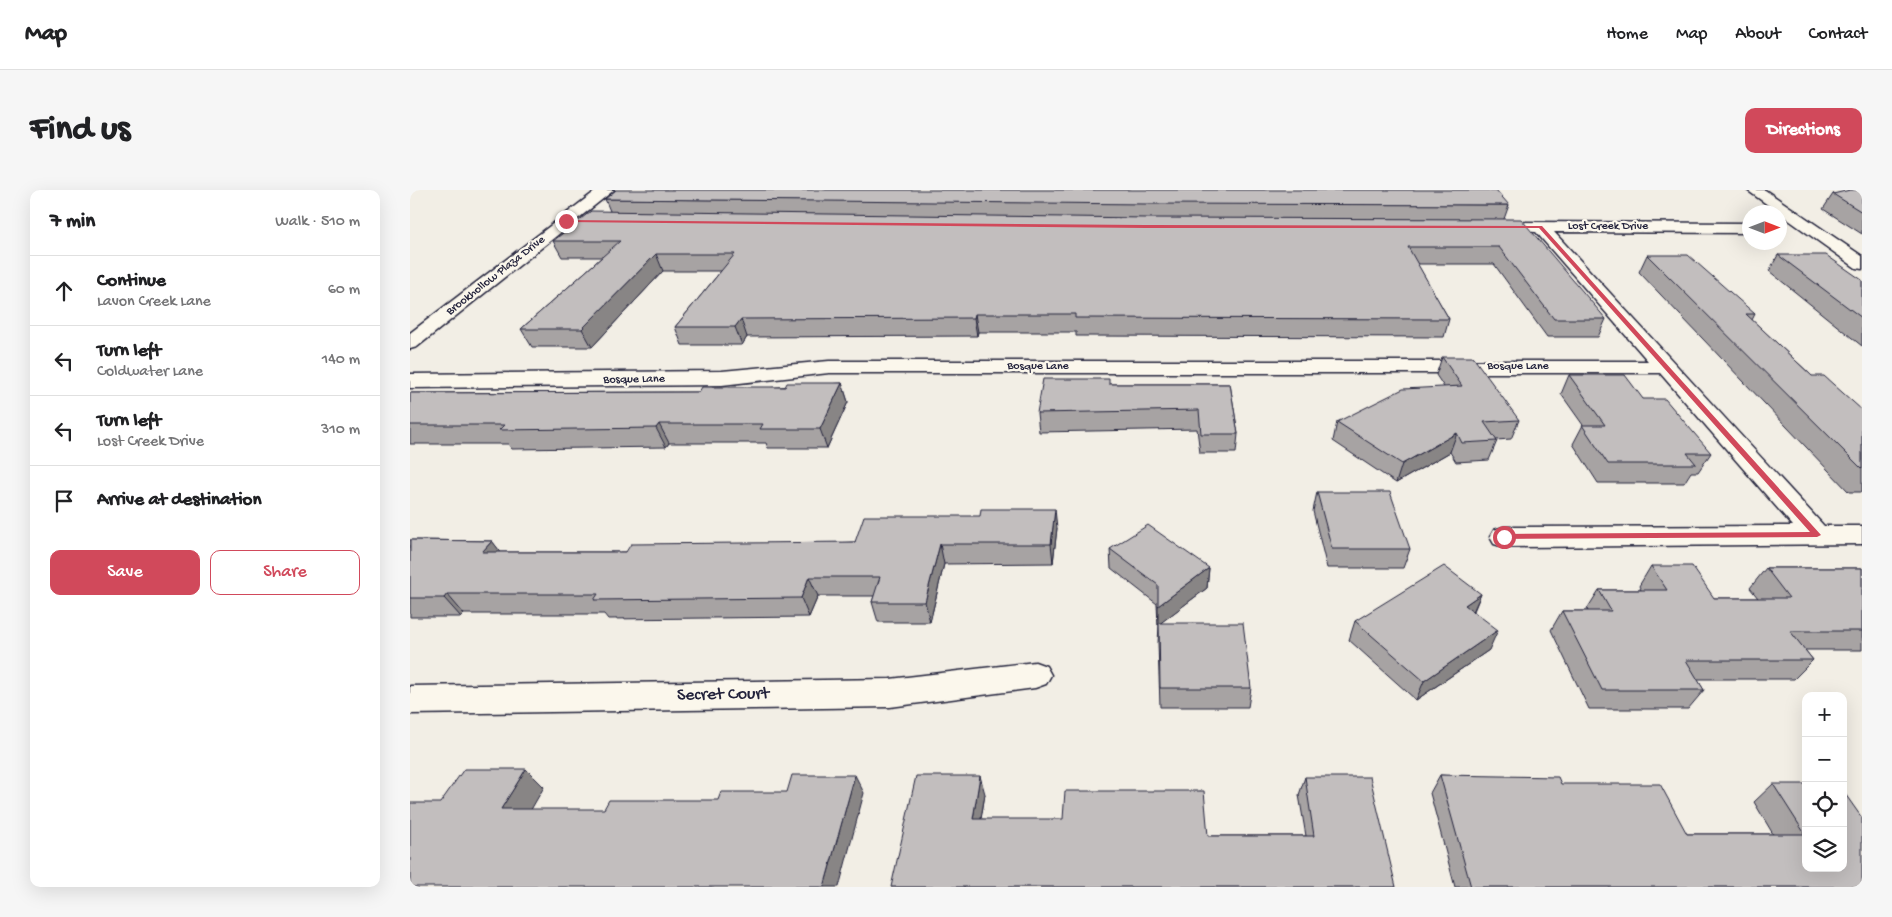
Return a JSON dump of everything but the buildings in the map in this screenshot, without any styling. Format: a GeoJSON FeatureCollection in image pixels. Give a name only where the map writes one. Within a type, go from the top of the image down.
{"type":"FeatureCollection","features":[{"type":"Feature","properties":{"kind":"street","name":"Brookhollow Plaza Drive"},"geometry":{"type":"LineString","coordinates":[[410,343],[606,190]]}},
{"type":"Feature","properties":{"kind":"street"},"geometry":{"type":"LineString","coordinates":[[1755,190],[1862,264]]}},
{"type":"Feature","properties":{"kind":"street"},"geometry":{"type":"LineString","coordinates":[[566,221],[593,222]]}},
{"type":"Feature","properties":{"kind":"street","name":"Lost Creek Drive"},"geometry":{"type":"LineString","coordinates":[[1471,227],[1742,228]]}},
{"type":"Feature","properties":{"kind":"street"},"geometry":{"type":"LineString","coordinates":[[1540,227],[1817,535]]}},
{"type":"Feature","properties":{"kind":"street"},"geometry":{"type":"LineString","coordinates":[[1787,228],[1810,228]]}},
{"type":"Feature","properties":{"kind":"street","name":"Bosque Lane"},"geometry":{"type":"LineString","coordinates":[[410,381],[722,378],[829,367],[1667,367]]}},
{"type":"Feature","properties":{"kind":"street"},"geometry":{"type":"LineString","coordinates":[[1504,537],[1862,536]]}},
{"type":"Feature","properties":{"kind":"street","name":"Secret Court"},"geometry":{"type":"LineString","coordinates":[[410,700],[890,693],[1035,675]]}},
{"type":"Feature","properties":{"kind":"route"},"geometry":{"type":"LineString","coordinates":[[566,221],[1146,227],[1540,227],[1817,535],[1504,537]]}}]}
